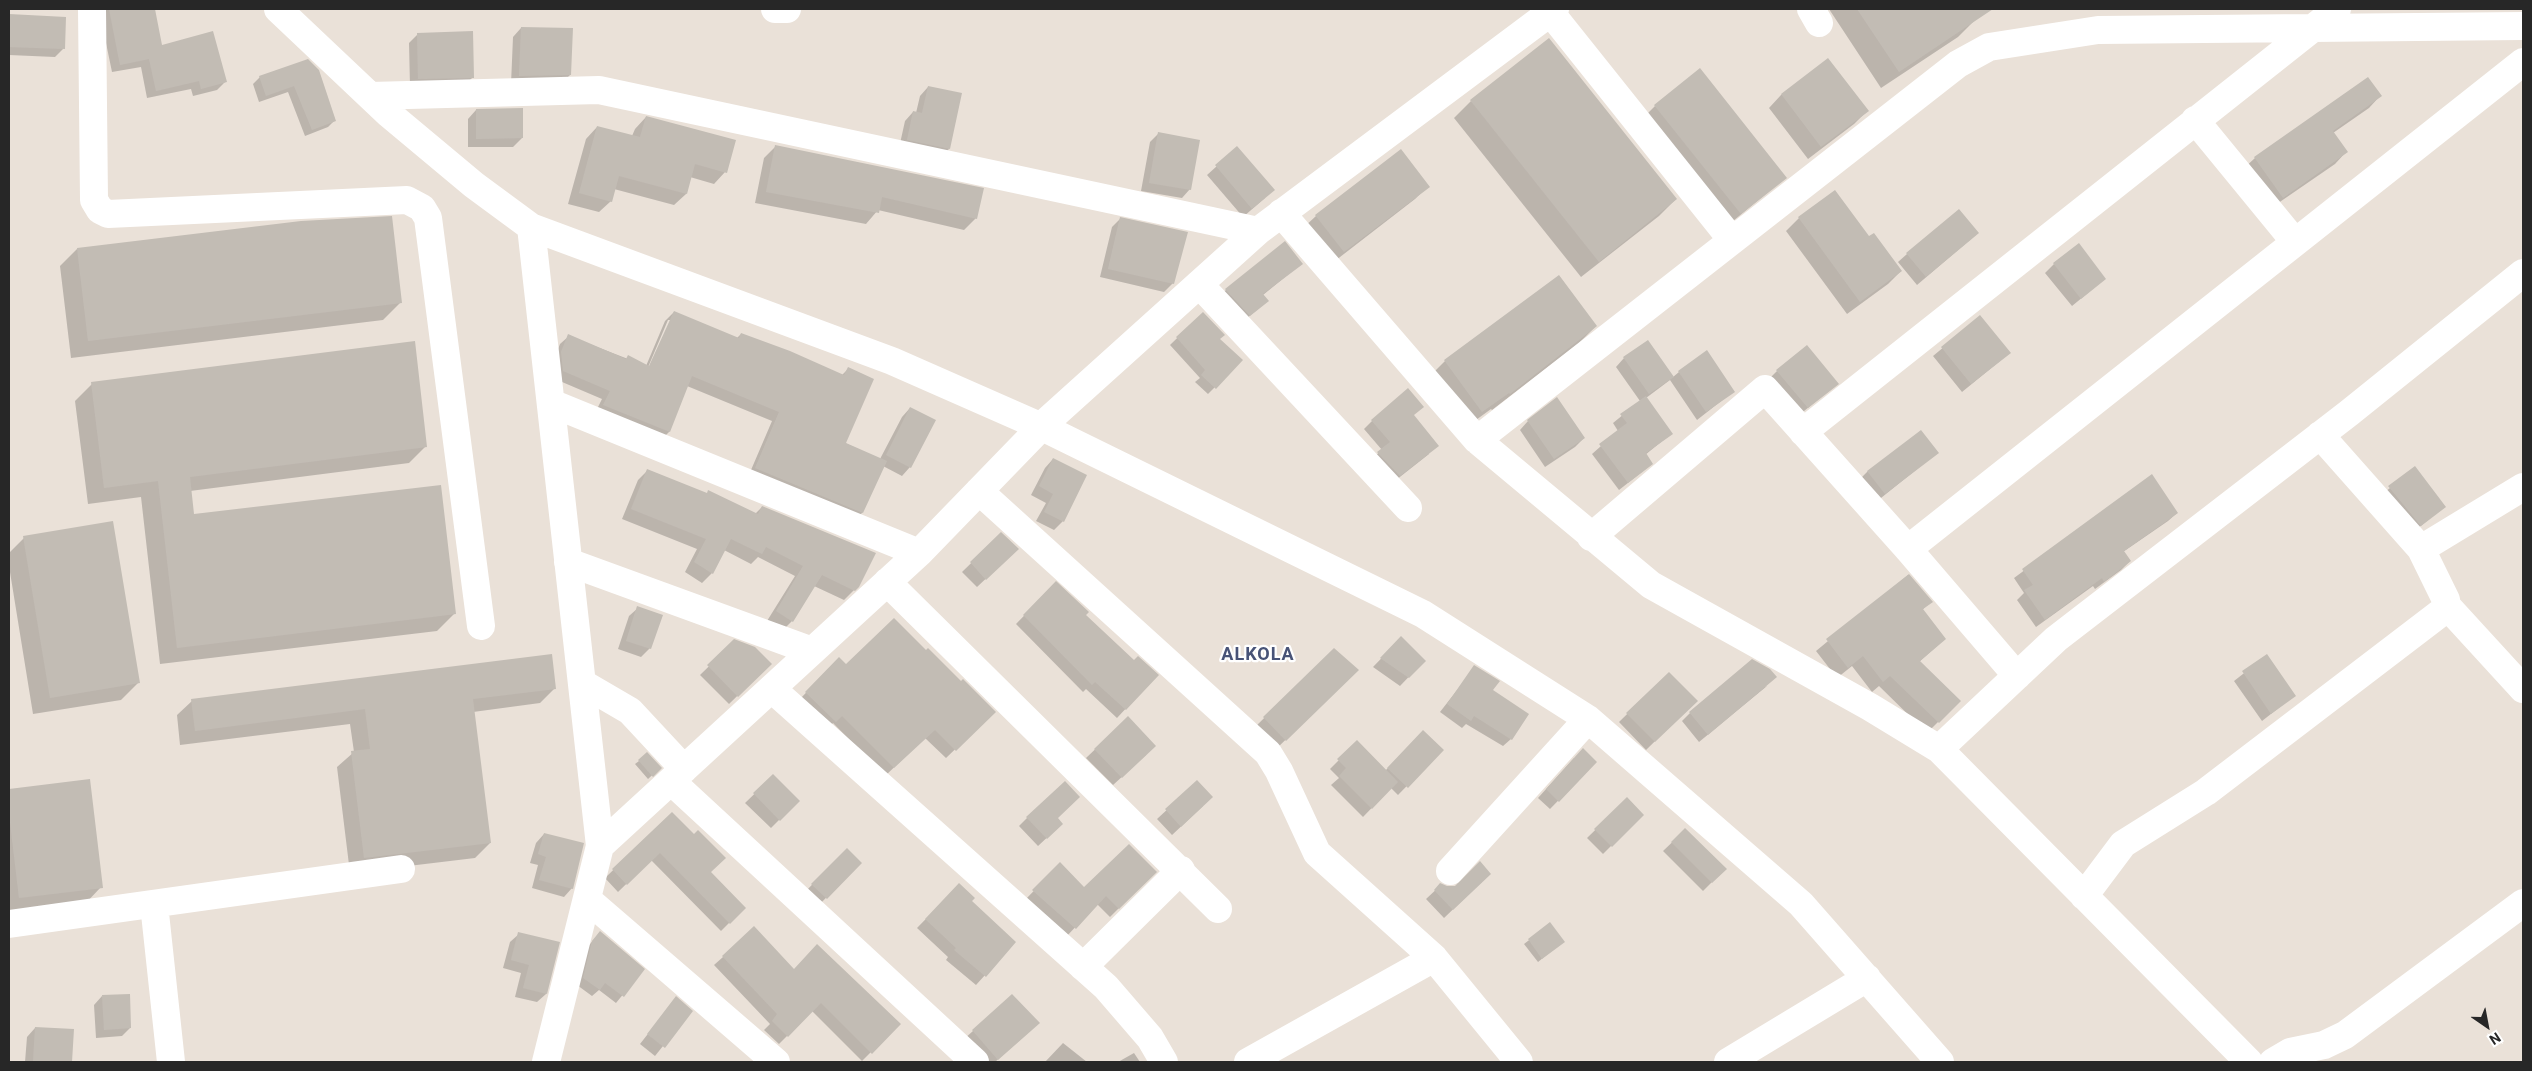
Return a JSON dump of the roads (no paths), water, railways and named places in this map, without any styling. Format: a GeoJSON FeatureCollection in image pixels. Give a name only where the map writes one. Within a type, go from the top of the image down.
{"type":"FeatureCollection","features":[{"type":"Feature","properties":{"kind":"street"},"geometry":{"type":"LineString","coordinates":[[92,9],[94,200],[100,210],[108,214],[407,200],[422,208],[428,218],[481,626]]}},
{"type":"Feature","properties":{"kind":"street"},"geometry":{"type":"LineString","coordinates":[[278,9],[370,96],[474,185],[531,227],[892,361],[1042,426],[1423,614],[1588,719],[1801,904],[1940,1062]]}},
{"type":"Feature","properties":{"kind":"street"},"geometry":{"type":"LineString","coordinates":[[775,9],[787,9]]}},
{"type":"Feature","properties":{"kind":"street"},"geometry":{"type":"LineString","coordinates":[[2098,30],[2124,9]]}},
{"type":"Feature","properties":{"kind":"street"},"geometry":{"type":"LineString","coordinates":[[1803,432],[2337,9]]}},
{"type":"Feature","properties":{"kind":"street"},"geometry":{"type":"LineString","coordinates":[[600,846],[919,553],[1042,426],[1258,231],[1552,11],[1732,240]]}},
{"type":"Feature","properties":{"kind":"street"},"geometry":{"type":"LineString","coordinates":[[1476,440],[1958,64],[1989,47],[2098,30],[2310,30],[2523,26]]}},
{"type":"Feature","properties":{"kind":"street"},"geometry":{"type":"LineString","coordinates":[[1908,549],[2523,62]]}},
{"type":"Feature","properties":{"kind":"street"},"geometry":{"type":"LineString","coordinates":[[370,96],[599,90],[1258,231]]}},
{"type":"Feature","properties":{"kind":"street"},"geometry":{"type":"LineString","coordinates":[[2195,120],[2295,242]]}},
{"type":"Feature","properties":{"kind":"street"},"geometry":{"type":"LineString","coordinates":[[1281,213],[1476,440],[1651,585],[1870,707],[1939,749],[2249,1062]]}},
{"type":"Feature","properties":{"kind":"street"},"geometry":{"type":"LineString","coordinates":[[531,227],[600,846],[548,1061]]}},
{"type":"Feature","properties":{"kind":"street"},"geometry":{"type":"LineString","coordinates":[[1939,749],[2056,640],[2320,435],[2523,273]]}},
{"type":"Feature","properties":{"kind":"street"},"geometry":{"type":"LineString","coordinates":[[1199,284],[1408,508]]}},
{"type":"Feature","properties":{"kind":"street"},"geometry":{"type":"LineString","coordinates":[[1591,537],[1765,389],[1908,549],[2017,676]]}},
{"type":"Feature","properties":{"kind":"street"},"geometry":{"type":"LineString","coordinates":[[551,403],[919,553]]}},
{"type":"Feature","properties":{"kind":"street"},"geometry":{"type":"LineString","coordinates":[[2320,435],[2416,546],[2421,549],[2447,606],[2523,689]]}},
{"type":"Feature","properties":{"kind":"street"},"geometry":{"type":"LineString","coordinates":[[2421,549],[2523,487]]}},
{"type":"Feature","properties":{"kind":"street"},"geometry":{"type":"LineString","coordinates":[[979,491],[1268,753],[1280,771],[1317,853],[1434,958],[1519,1062]]}},
{"type":"Feature","properties":{"kind":"street"},"geometry":{"type":"LineString","coordinates":[[568,562],[812,651]]}},
{"type":"Feature","properties":{"kind":"street"},"geometry":{"type":"LineString","coordinates":[[887,582],[1181,870],[1218,909]]}},
{"type":"Feature","properties":{"kind":"street"},"geometry":{"type":"LineString","coordinates":[[2084,896],[2123,844],[2206,792],[2447,606]]}},
{"type":"Feature","properties":{"kind":"street"},"geometry":{"type":"LineString","coordinates":[[582,683],[630,711],[677,775],[975,1062]]}},
{"type":"Feature","properties":{"kind":"street"},"geometry":{"type":"LineString","coordinates":[[772,689],[1083,967],[1129,1011],[1150,1038],[1164,1062]]}},
{"type":"Feature","properties":{"kind":"street"},"geometry":{"type":"LineString","coordinates":[[1450,871],[1588,719]]}},
{"type":"Feature","properties":{"kind":"street"},"geometry":{"type":"LineString","coordinates":[[9,924],[401,869]]}},
{"type":"Feature","properties":{"kind":"street"},"geometry":{"type":"LineString","coordinates":[[1083,967],[1181,870]]}},
{"type":"Feature","properties":{"kind":"street"},"geometry":{"type":"LineString","coordinates":[[587,899],[776,1062]]}},
{"type":"Feature","properties":{"kind":"street"},"geometry":{"type":"LineString","coordinates":[[2273,1062],[2290,1052],[2324,1045],[2345,1034],[2523,903]]}},
{"type":"Feature","properties":{"kind":"street"},"geometry":{"type":"LineString","coordinates":[[154,904],[171,1062]]}},
{"type":"Feature","properties":{"kind":"street"},"geometry":{"type":"LineString","coordinates":[[1248,1062],[1434,958]]}},
{"type":"Feature","properties":{"kind":"street"},"geometry":{"type":"LineString","coordinates":[[1728,1062],[1867,978]]}},
{"type":"Feature","properties":{"kind":"district","name":"ALKOLA"},"geometry":{"type":"Point","coordinates":[1258,655]}}]}
